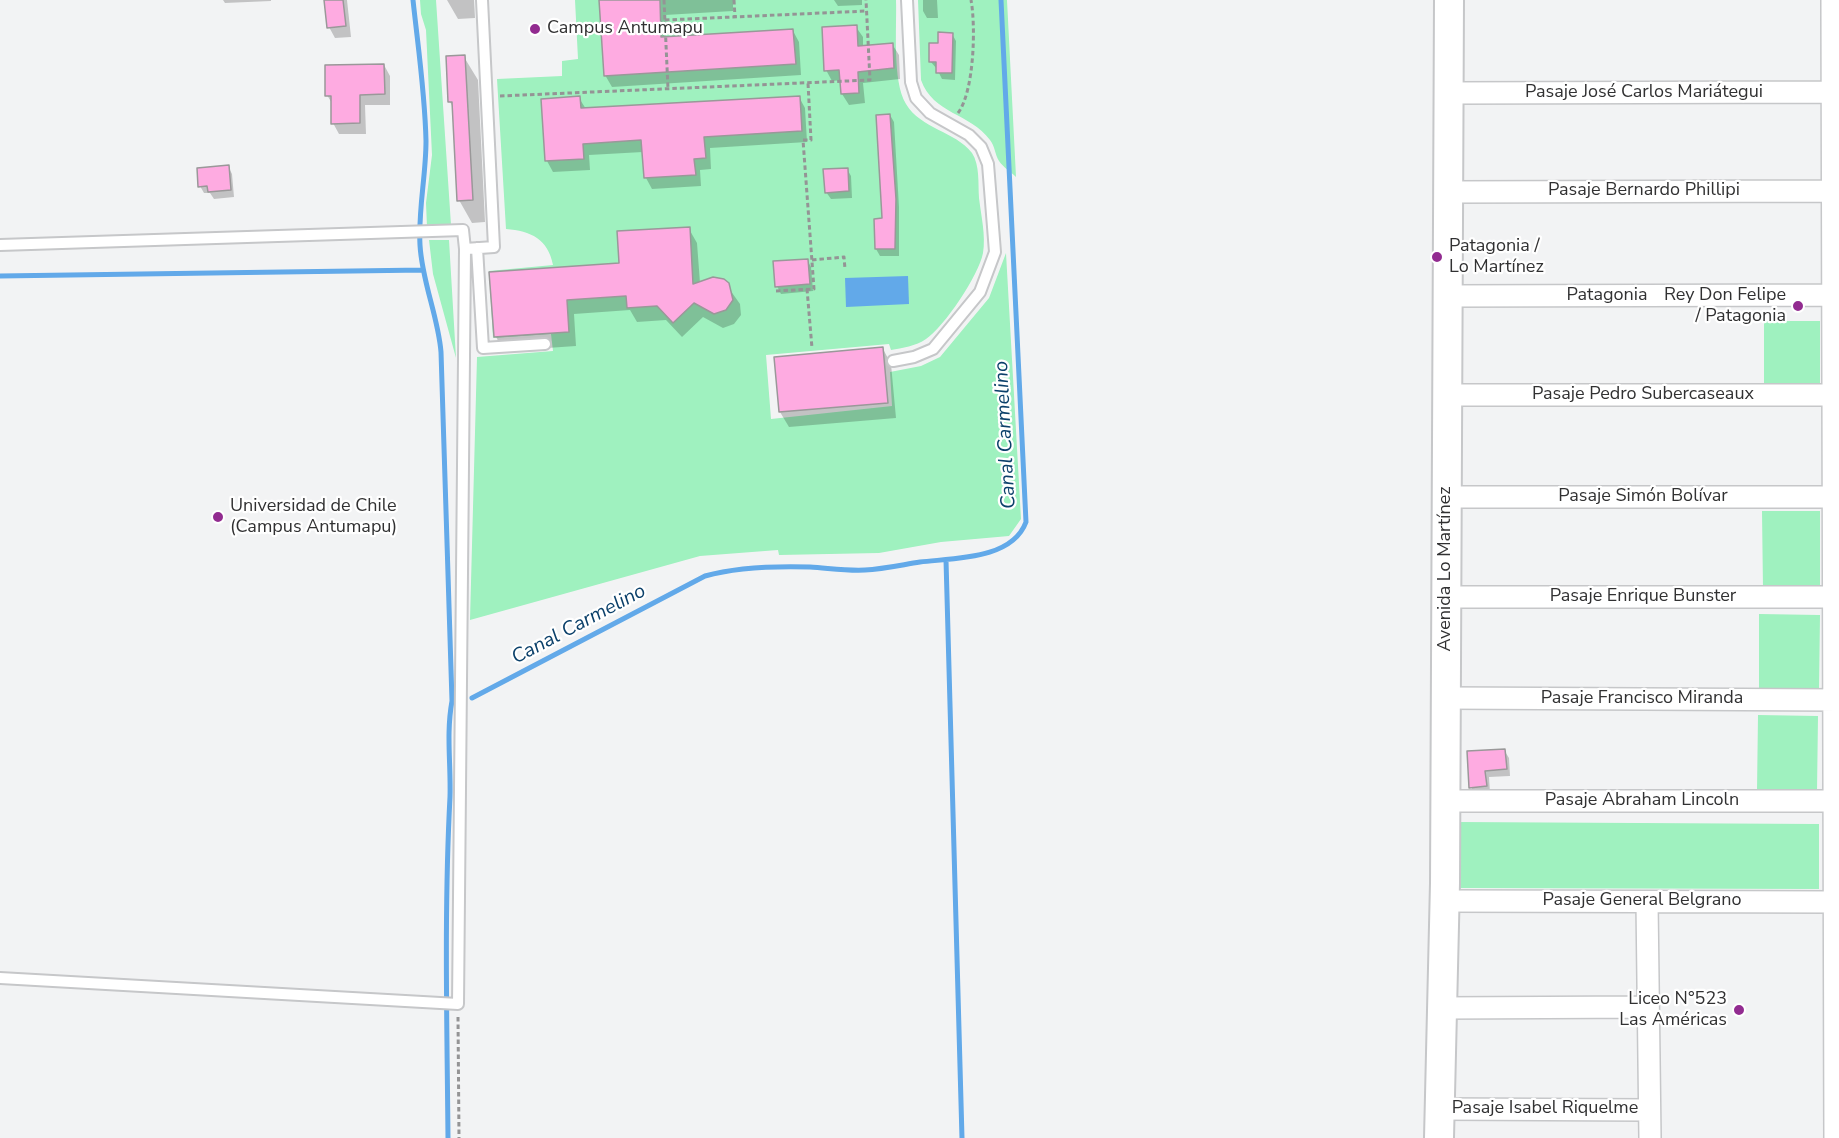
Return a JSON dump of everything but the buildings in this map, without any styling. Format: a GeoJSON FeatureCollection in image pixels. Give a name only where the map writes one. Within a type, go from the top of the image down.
{"type":"FeatureCollection","features":[{"type":"Feature","properties":{"kind":"main road","name":"Avenida Lo Martínez"},"geometry":{"type":"LineString","coordinates":[[1439,1138],[1445,900],[1449,0]]}},
{"type":"Feature","properties":{"kind":"street"},"geometry":{"type":"LineString","coordinates":[[1832,0],[1836,92],[1837,1110],[1835,1138]]}},
{"type":"Feature","properties":{"kind":"street","name":"Pasaje José Carlos Mariátegui"},"geometry":{"type":"LineString","coordinates":[[1449,93],[1836,92]]}},
{"type":"Feature","properties":{"kind":"street","name":"Pasaje Bernardo Phillipi"},"geometry":{"type":"LineString","coordinates":[[1449,192],[1836,191]]}},
{"type":"Feature","properties":{"kind":"street","name":"Patagonia"},"geometry":{"type":"LineString","coordinates":[[1448,296],[1836,295]]}},
{"type":"Feature","properties":{"kind":"street","name":"Pasaje Pedro Subercaseaux"},"geometry":{"type":"LineString","coordinates":[[1447,395],[1836,395]]}},
{"type":"Feature","properties":{"kind":"street","name":"Pasaje Simón Bolívar"},"geometry":{"type":"LineString","coordinates":[[1447,497],[1836,497]]}},
{"type":"Feature","properties":{"kind":"street","name":"Pasaje Enrique Bunster"},"geometry":{"type":"LineString","coordinates":[[1446,597],[1836,597]]}},
{"type":"Feature","properties":{"kind":"street","name":"Pasaje Francisco Miranda"},"geometry":{"type":"LineString","coordinates":[[1446,698],[1836,700]]}},
{"type":"Feature","properties":{"kind":"street","name":"Pasaje Abraham Lincoln"},"geometry":{"type":"LineString","coordinates":[[1445,801],[1836,801]]}},
{"type":"Feature","properties":{"kind":"street","name":"Pasaje General Belgrano"},"geometry":{"type":"LineString","coordinates":[[1445,900],[1836,902]]}},
{"type":"Feature","properties":{"kind":"street"},"geometry":{"type":"LineString","coordinates":[[1647,902],[1650,1138]]}},
{"type":"Feature","properties":{"kind":"street"},"geometry":{"type":"LineString","coordinates":[[1442,1008],[1648,1007]]}},
{"type":"Feature","properties":{"kind":"street","name":"Pasaje Isabel Riquelme"},"geometry":{"type":"LineString","coordinates":[[1440,1108],[1649,1110]]}},
{"type":"Feature","properties":{"kind":"lane"},"geometry":{"type":"LineString","coordinates":[[465,249],[494,247],[482,0]]}},
{"type":"Feature","properties":{"kind":"lane"},"geometry":{"type":"LineString","coordinates":[[893,361],[915,357],[933,349],[980,292],[995,252],[988,164],[981,147],[969,135],[930,113],[916,98],[910,82],[907,0]]}},
{"type":"Feature","properties":{"kind":"lane"},"geometry":{"type":"LineString","coordinates":[[0,245],[426,233],[463,230],[465,249],[457,1004],[0,978]]}},
{"type":"Feature","properties":{"kind":"lane"},"geometry":{"type":"LineString","coordinates":[[477,248],[483,348],[545,344]]}},
{"type":"Feature","properties":{"kind":"path"},"geometry":{"type":"LineString","coordinates":[[664,0],[668,89]]}},
{"type":"Feature","properties":{"kind":"path"},"geometry":{"type":"LineString","coordinates":[[734,0],[735,17]]}},
{"type":"Feature","properties":{"kind":"path"},"geometry":{"type":"LineString","coordinates":[[487,97],[870,80],[866,0]]}},
{"type":"Feature","properties":{"kind":"path"},"geometry":{"type":"LineString","coordinates":[[950,124],[966,103],[970,86],[970,0]]}},
{"type":"Feature","properties":{"kind":"path"},"geometry":{"type":"LineString","coordinates":[[665,20],[867,11]]}},
{"type":"Feature","properties":{"kind":"path"},"geometry":{"type":"LineString","coordinates":[[776,291],[814,288],[803,140],[811,140],[808,83]]}},
{"type":"Feature","properties":{"kind":"path"},"geometry":{"type":"LineString","coordinates":[[812,260],[844,257],[845,269]]}},
{"type":"Feature","properties":{"kind":"path"},"geometry":{"type":"LineString","coordinates":[[807,289],[812,348]]}},
{"type":"Feature","properties":{"kind":"path"},"geometry":{"type":"LineString","coordinates":[[457,1004],[459,1138]]}},
{"type":"Feature","properties":{"kind":"green space"},"geometry":{"type":"Polygon","coordinates":[[[420,0],[436,0],[451,225],[427,227],[426,203],[432,155],[426,30],[420,0]]]}},
{"type":"Feature","properties":{"kind":"green space"},"geometry":{"type":"Polygon","coordinates":[[[575,0],[896,0],[897,68],[902,94],[912,112],[929,125],[957,140],[975,158],[984,233],[983,253],[968,287],[951,312],[933,333],[918,343],[891,350],[889,344],[766,355],[771,419],[892,406],[890,372],[921,366],[940,357],[989,298],[1006,253],[1021,519],[1009,536],[941,542],[879,553],[779,555],[778,550],[700,556],[470,620],[477,357],[553,351],[551,334],[493,338],[489,271],[553,265],[547,249],[537,238],[531,234],[506,229],[497,79],[562,76],[562,61],[578,59],[575,0]]]}},
{"type":"Feature","properties":{"kind":"green space"},"geometry":{"type":"Polygon","coordinates":[[[918,0],[1007,0],[1016,177],[999,161],[992,142],[982,131],[943,107],[927,91],[921,80],[918,0]]]}},
{"type":"Feature","properties":{"kind":"green space"},"geometry":{"type":"Polygon","coordinates":[[[429,240],[449,240],[456,358],[433,274],[429,240]]]}},
{"type":"Feature","properties":{"kind":"green space"},"geometry":{"type":"Polygon","coordinates":[[[1764,321],[1820,321],[1820,390],[1764,390],[1764,321]]]}},
{"type":"Feature","properties":{"kind":"green space"},"geometry":{"type":"Polygon","coordinates":[[[1762,511],[1820,511],[1820,590],[1763,590],[1762,511]]]}},
{"type":"Feature","properties":{"kind":"green space"},"geometry":{"type":"Polygon","coordinates":[[[1759,614],[1820,615],[1819,691],[1759,690],[1759,614]]]}},
{"type":"Feature","properties":{"kind":"green space"},"geometry":{"type":"Polygon","coordinates":[[[1758,715],[1818,716],[1817,792],[1757,791],[1758,715]]]}},
{"type":"Feature","properties":{"kind":"green space"},"geometry":{"type":"Polygon","coordinates":[[[1457,822],[1819,824],[1819,889],[1457,888],[1457,822]]]}},
{"type":"Feature","properties":{"kind":"water"},"geometry":{"type":"Polygon","coordinates":[[[908,276],[909,304],[846,307],[845,278],[908,276]]]}},
{"type":"Feature","properties":{"kind":"waterway"},"geometry":{"type":"LineString","coordinates":[[413,0],[423,88],[426,141],[420,219],[421,259],[441,352],[452,701],[449,737],[450,797],[446,924],[448,1138]]}},
{"type":"Feature","properties":{"kind":"waterway","name":"Canal Carmelino"},"geometry":{"type":"LineString","coordinates":[[472,698],[705,576],[770,567],[865,570],[964,558],[995,550],[1008,544],[1019,534],[1026,522],[1001,0]]}},
{"type":"Feature","properties":{"kind":"waterway"},"geometry":{"type":"LineString","coordinates":[[0,276],[423,270]]}},
{"type":"Feature","properties":{"kind":"waterway"},"geometry":{"type":"LineString","coordinates":[[946,560],[962,1138]]}},
{"type":"Feature","properties":{"kind":"place","name":"Campus Antumapu"},"geometry":{"type":"Point","coordinates":[535,29]}},
{"type":"Feature","properties":{"kind":"place","name":"Patagonia / Lo Martínez"},"geometry":{"type":"Point","coordinates":[1437,257]}},
{"type":"Feature","properties":{"kind":"place","name":"Rey Don Felipe / Patagonia"},"geometry":{"type":"Point","coordinates":[1798,306]}},
{"type":"Feature","properties":{"kind":"place","name":"Universidad de Chile (Campus Antumapu)"},"geometry":{"type":"Point","coordinates":[218,517]}},
{"type":"Feature","properties":{"kind":"place","name":"Liceo N°523 Las Américas"},"geometry":{"type":"Point","coordinates":[1739,1010]}}]}
